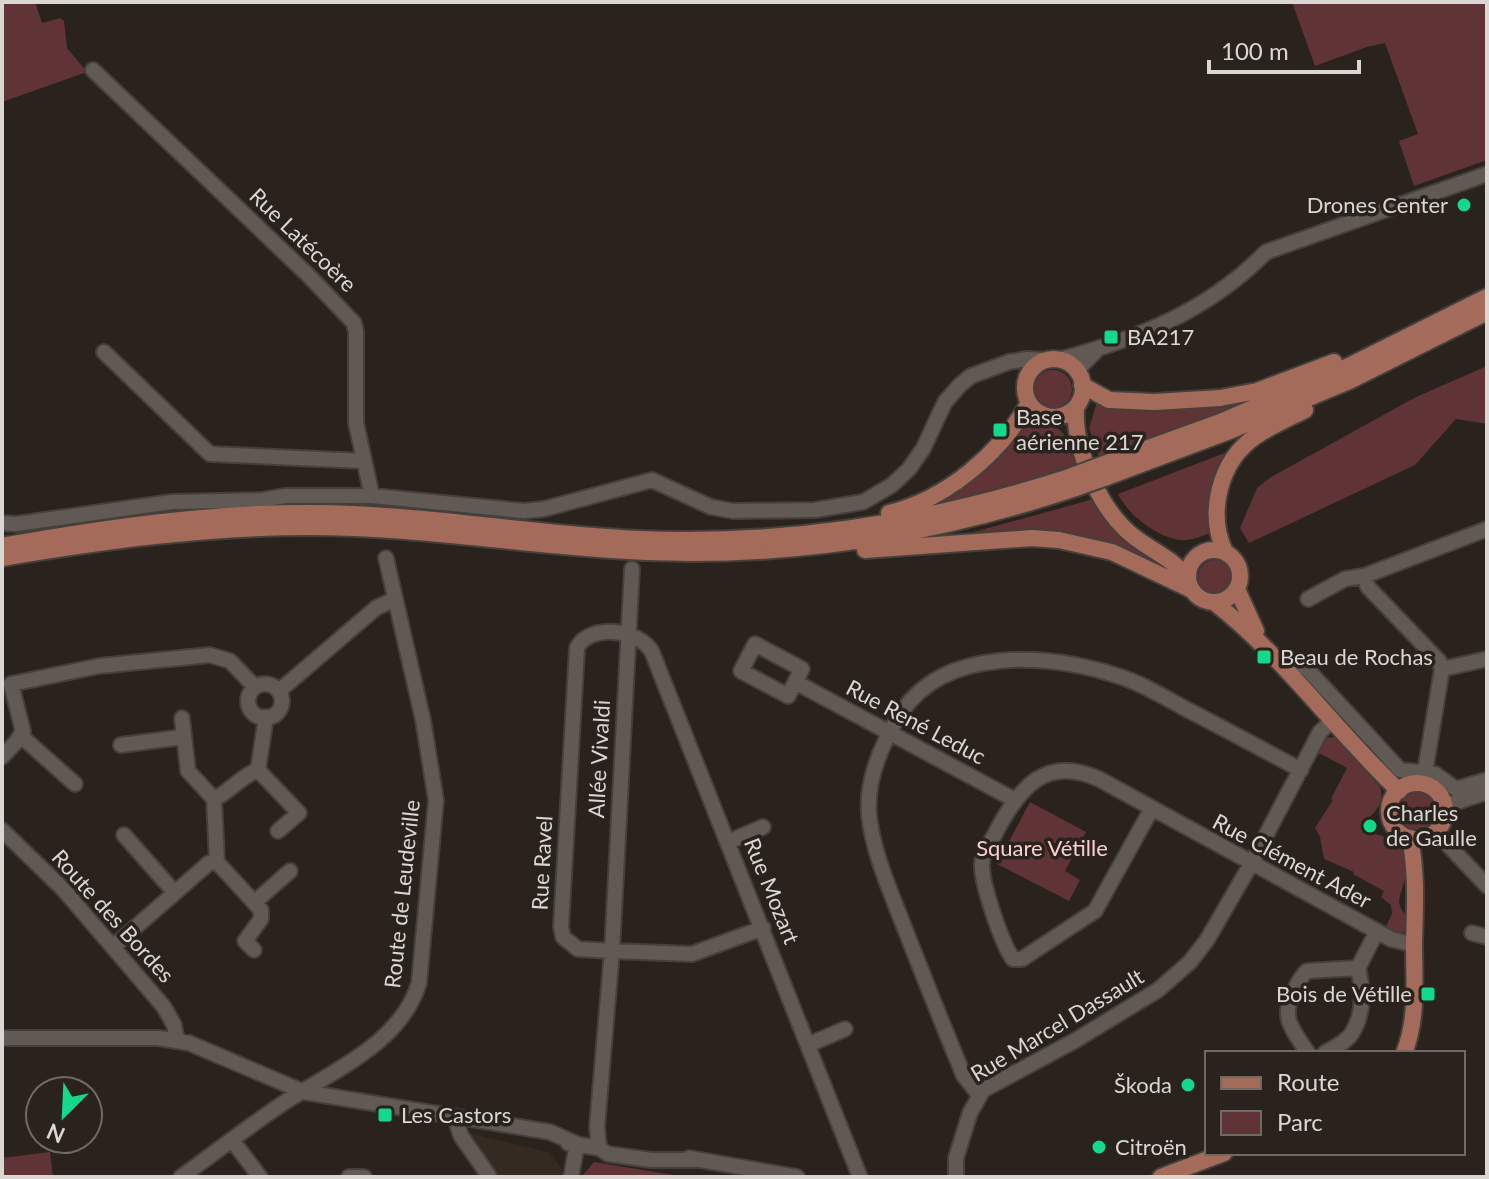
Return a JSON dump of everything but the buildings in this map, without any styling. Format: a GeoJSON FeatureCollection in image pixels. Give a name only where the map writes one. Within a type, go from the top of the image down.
{"type":"FeatureCollection","features":[{"type":"Feature","properties":{"kind":"main road"},"geometry":{"type":"LineString","coordinates":[[2,558],[168,534],[309,527],[418,531],[611,550],[709,553],[864,541],[1032,503],[1400,341],[1487,297]]}},
{"type":"Feature","properties":{"kind":"main road"},"geometry":{"type":"LineString","coordinates":[[1105,471],[1227,432],[1349,381],[1487,312]]}},
{"type":"Feature","properties":{"kind":"main road"},"geometry":{"type":"LineString","coordinates":[[1225,552],[1216,525],[1219,493],[1230,465],[1253,438],[1487,321]]}},
{"type":"Feature","properties":{"kind":"main road"},"geometry":{"type":"LineString","coordinates":[[1078,442],[1052,417],[1035,411],[1029,403],[1025,382],[1037,364],[1053,360],[1109,400],[1155,402],[1220,398],[1257,391],[1371,346],[1400,341]]}},
{"type":"Feature","properties":{"kind":"main road"},"geometry":{"type":"LineString","coordinates":[[1052,417],[1063,416],[1076,407],[1081,397],[1079,378]]}},
{"type":"Feature","properties":{"kind":"main road"},"geometry":{"type":"LineString","coordinates":[[811,534],[818,525],[907,509],[955,483],[1015,426],[1029,403]]}},
{"type":"Feature","properties":{"kind":"main road"},"geometry":{"type":"LineString","coordinates":[[1076,407],[1078,442],[1108,508],[1132,535],[1176,564],[1201,599],[1215,603],[1279,663],[1399,791]]}},
{"type":"Feature","properties":{"kind":"main road"},"geometry":{"type":"LineString","coordinates":[[2,546],[167,521],[307,513],[419,518],[642,539],[739,539],[811,534],[937,514],[1073,483]]}},
{"type":"Feature","properties":{"kind":"main road"},"geometry":{"type":"LineString","coordinates":[[760,551],[776,556],[1032,538],[1059,540],[1112,552],[1190,584]]}},
{"type":"Feature","properties":{"kind":"main road"},"geometry":{"type":"LineString","coordinates":[[1155,549],[1199,555],[1211,550],[1225,552],[1234,559],[1240,572],[1237,589],[1232,596],[1215,603]]}},
{"type":"Feature","properties":{"kind":"main road"},"geometry":{"type":"LineString","coordinates":[[1190,584],[1189,569],[1199,555]]}},
{"type":"Feature","properties":{"kind":"main road"},"geometry":{"type":"LineString","coordinates":[[1237,589],[1250,624],[1279,663]]}},
{"type":"Feature","properties":{"kind":"main road"},"geometry":{"type":"LineString","coordinates":[[1405,1051],[1412,1026],[1416,866],[1423,836],[1444,819],[1445,806],[1424,777],[1399,791],[1391,803],[1390,818],[1397,830],[1423,836]]}},
{"type":"Feature","properties":{"kind":"main road"},"geometry":{"type":"LineString","coordinates":[[1161,1177],[1179,1174],[1220,1155]]}},
{"type":"Feature","properties":{"kind":"street","name":"Rue Latécoère"},"geometry":{"type":"LineString","coordinates":[[93,70],[308,275],[354,323],[356,423],[372,496]]}},
{"type":"Feature","properties":{"kind":"street"},"geometry":{"type":"LineString","coordinates":[[2,523],[16,524],[93,511],[206,499],[372,496],[524,511],[544,509],[652,480],[711,507],[733,511],[772,512],[852,505],[883,492],[909,469],[923,449],[945,402],[971,376],[1009,362],[1053,360],[1100,348],[1177,319],[1240,278],[1266,252],[1487,174]]}},
{"type":"Feature","properties":{"kind":"street"},"geometry":{"type":"LineString","coordinates":[[1079,378],[1100,348]]}},
{"type":"Feature","properties":{"kind":"street"},"geometry":{"type":"LineString","coordinates":[[104,352],[210,454],[363,461]]}},
{"type":"Feature","properties":{"kind":"street"},"geometry":{"type":"LineString","coordinates":[[1308,599],[1345,579],[1364,576],[1487,529]]}},
{"type":"Feature","properties":{"kind":"street","name":"Route de Leudeville"},"geometry":{"type":"LineString","coordinates":[[181,1177],[287,1100],[334,1074],[397,1025],[410,1006],[419,983],[436,800],[429,750],[386,558]]}},
{"type":"Feature","properties":{"kind":"street","name":"Allée Vivaldi"},"geometry":{"type":"LineString","coordinates":[[612,951],[632,569]]}},
{"type":"Feature","properties":{"kind":"street"},"geometry":{"type":"LineString","coordinates":[[1364,576],[1368,587],[1439,661],[1442,669],[1424,777]]}},
{"type":"Feature","properties":{"kind":"street"},"geometry":{"type":"LineString","coordinates":[[279,691],[376,608],[395,599]]}},
{"type":"Feature","properties":{"kind":"street","name":"Rue Ravel"},"geometry":{"type":"LineString","coordinates":[[628,634],[591,633],[580,640],[577,648],[561,927],[563,937],[578,949],[692,954],[763,928]]}},
{"type":"Feature","properties":{"kind":"street","name":"Rue Mozart"},"geometry":{"type":"LineString","coordinates":[[628,634],[643,640],[652,652],[810,1044],[860,1177]]}},
{"type":"Feature","properties":{"kind":"street"},"geometry":{"type":"LineString","coordinates":[[2,757],[23,731],[7,685],[99,666],[210,655],[230,661],[255,687]]}},
{"type":"Feature","properties":{"kind":"street"},"geometry":{"type":"LineString","coordinates":[[1442,669],[1487,659]]}},
{"type":"Feature","properties":{"kind":"street"},"geometry":{"type":"LineString","coordinates":[[979,1095],[964,1076],[898,911],[874,842],[869,815],[870,787],[877,759],[889,733],[913,696],[946,675],[980,664],[1048,662],[1087,668],[1133,681],[1301,770]]}},
{"type":"Feature","properties":{"kind":"street"},"geometry":{"type":"LineString","coordinates":[[1279,663],[1296,663],[1307,669],[1400,770],[1424,777],[1435,774],[1456,789],[1487,780]]}},
{"type":"Feature","properties":{"kind":"street","name":"Rue René Leduc"},"geometry":{"type":"LineString","coordinates":[[797,683],[1015,800]]}},
{"type":"Feature","properties":{"kind":"street"},"geometry":{"type":"LineString","coordinates":[[268,684],[279,691],[282,700],[276,714],[266,717],[254,713],[249,697],[255,687],[268,684]]}},
{"type":"Feature","properties":{"kind":"street"},"geometry":{"type":"LineString","coordinates":[[258,770],[266,717]]}},
{"type":"Feature","properties":{"kind":"street"},"geometry":{"type":"LineString","coordinates":[[182,718],[188,771],[214,799],[217,862],[256,901],[262,915],[245,941],[254,950]]}},
{"type":"Feature","properties":{"kind":"street","name":"Rue Marcel Dassault"},"geometry":{"type":"LineString","coordinates":[[956,1177],[956,1158],[979,1095],[1076,1040],[1170,981],[1207,940],[1320,732],[1333,720]]}},
{"type":"Feature","properties":{"kind":"street"},"geometry":{"type":"LineString","coordinates":[[21,736],[75,784]]}},
{"type":"Feature","properties":{"kind":"street"},"geometry":{"type":"LineString","coordinates":[[121,745],[183,737]]}},
{"type":"Feature","properties":{"kind":"street"},"geometry":{"type":"LineString","coordinates":[[214,799],[228,793],[252,771],[258,770]]}},
{"type":"Feature","properties":{"kind":"street"},"geometry":{"type":"LineString","coordinates":[[258,770],[299,813],[278,831]]}},
{"type":"Feature","properties":{"kind":"street","name":"Rue Clément Ader"},"geometry":{"type":"LineString","coordinates":[[1151,810],[1095,911],[1022,959],[1013,959],[1006,949],[984,881],[982,864],[1015,800],[1040,777],[1068,770],[1099,779],[1377,931],[1414,945]]}},
{"type":"Feature","properties":{"kind":"street"},"geometry":{"type":"LineString","coordinates":[[1445,806],[1487,792]]}},
{"type":"Feature","properties":{"kind":"street"},"geometry":{"type":"LineString","coordinates":[[728,842],[763,827]]}},
{"type":"Feature","properties":{"kind":"street","name":"Route des Bordes"},"geometry":{"type":"LineString","coordinates":[[2,830],[63,889],[114,946],[164,1007],[174,1025],[177,1041]]}},
{"type":"Feature","properties":{"kind":"street"},"geometry":{"type":"LineString","coordinates":[[124,835],[175,893]]}},
{"type":"Feature","properties":{"kind":"street"},"geometry":{"type":"LineString","coordinates":[[1423,836],[1487,886]]}},
{"type":"Feature","properties":{"kind":"street"},"geometry":{"type":"LineString","coordinates":[[114,946],[209,863],[217,862]]}},
{"type":"Feature","properties":{"kind":"street"},"geometry":{"type":"LineString","coordinates":[[256,901],[290,871]]}},
{"type":"Feature","properties":{"kind":"street"},"geometry":{"type":"LineString","coordinates":[[1328,1051],[1347,1039],[1354,1030],[1363,992],[1358,968],[1377,931]]}},
{"type":"Feature","properties":{"kind":"street"},"geometry":{"type":"LineString","coordinates":[[599,1148],[597,1127],[612,951]]}},
{"type":"Feature","properties":{"kind":"street"},"geometry":{"type":"LineString","coordinates":[[1307,1051],[1286,1014],[1286,1006],[1302,976],[1307,971],[1358,968]]}},
{"type":"Feature","properties":{"kind":"street"},"geometry":{"type":"LineString","coordinates":[[810,1044],[845,1029]]}},
{"type":"Feature","properties":{"kind":"street"},"geometry":{"type":"LineString","coordinates":[[2,1038],[158,1038],[177,1041],[211,1051],[304,1092],[550,1132],[577,1144],[599,1148],[608,1154],[651,1160],[697,1160],[797,1177]]}},
{"type":"Feature","properties":{"kind":"street"},"geometry":{"type":"LineString","coordinates":[[455,1118],[461,1136],[489,1176]]}},
{"type":"Feature","properties":{"kind":"street"},"geometry":{"type":"LineString","coordinates":[[232,1140],[260,1177]]}},
{"type":"Feature","properties":{"kind":"street"},"geometry":{"type":"LineString","coordinates":[[571,1177],[577,1144]]}},
{"type":"Feature","properties":{"kind":"street"},"geometry":{"type":"LineString","coordinates":[[349,1177],[364,1177]]}},
{"type":"Feature","properties":{"kind":"shaded area"},"geometry":{"type":"Polygon","coordinates":[[[469,1133],[548,1152],[562,1169],[561,1177],[493,1177],[469,1140],[469,1133]]]}},
{"type":"Feature","properties":{"kind":"green space"},"geometry":{"type":"Polygon","coordinates":[[[2,2],[35,2],[42,23],[60,18],[64,21],[67,48],[87,72],[2,102],[2,2]]]}},
{"type":"Feature","properties":{"kind":"green space"},"geometry":{"type":"Polygon","coordinates":[[[1292,2],[1487,2],[1487,160],[1414,186],[1399,141],[1418,134],[1385,43],[1315,66],[1292,2]]]}},
{"type":"Feature","properties":{"kind":"green space"},"geometry":{"type":"Polygon","coordinates":[[[1487,366],[1487,424],[1456,419],[1415,465],[1249,543],[1240,528],[1257,488],[1271,477],[1416,397],[1487,366]]]}},
{"type":"Feature","properties":{"kind":"green space"},"geometry":{"type":"Polygon","coordinates":[[[1053,370],[1067,375],[1072,389],[1067,403],[1053,408],[1039,403],[1034,389],[1039,375],[1053,370]]]}},
{"type":"Feature","properties":{"kind":"green space"},"geometry":{"type":"Polygon","coordinates":[[[1097,402],[1152,410],[1245,403],[1100,459],[1089,428],[1097,402]]]}},
{"type":"Feature","properties":{"kind":"green space"},"geometry":{"type":"Polygon","coordinates":[[[1029,415],[1044,423],[1052,423],[1063,433],[1082,466],[934,505],[958,489],[1029,415]]]}},
{"type":"Feature","properties":{"kind":"green space"},"geometry":{"type":"Polygon","coordinates":[[[1235,449],[1213,498],[1212,532],[1205,535],[1184,540],[1153,530],[1136,517],[1118,494],[1235,449]]]}},
{"type":"Feature","properties":{"kind":"green space"},"geometry":{"type":"Polygon","coordinates":[[[1094,500],[1172,566],[1174,575],[1107,541],[1031,530],[974,532],[1094,500]]]}},
{"type":"Feature","properties":{"kind":"green space"},"geometry":{"type":"Polygon","coordinates":[[[1215,560],[1227,565],[1232,577],[1227,589],[1215,594],[1203,589],[1198,577],[1203,565],[1215,560]]]}},
{"type":"Feature","properties":{"kind":"green space"},"geometry":{"type":"Polygon","coordinates":[[[1335,737],[1380,787],[1378,807],[1363,823],[1366,831],[1391,839],[1404,852],[1405,878],[1399,901],[1405,914],[1405,931],[1401,934],[1385,928],[1392,914],[1391,905],[1381,897],[1384,891],[1354,872],[1324,859],[1315,828],[1333,800],[1347,768],[1317,752],[1325,738],[1335,737]]]}},
{"type":"Feature","properties":{"kind":"green space"},"geometry":{"type":"Polygon","coordinates":[[[1419,790],[1433,796],[1439,810],[1433,824],[1419,830],[1405,824],[1399,810],[1405,796],[1419,790]]]}},
{"type":"Feature","properties":{"kind":"green space","name":"Square Vétille"},"geometry":{"type":"Polygon","coordinates":[[[1030,802],[1086,832],[1065,871],[1080,880],[1069,901],[997,864],[1030,802]]]}},
{"type":"Feature","properties":{"kind":"green space"},"geometry":{"type":"Polygon","coordinates":[[[50,1155],[53,1177],[2,1177],[2,1158],[50,1155]]]}},
{"type":"Feature","properties":{"kind":"green space"},"geometry":{"type":"Polygon","coordinates":[[[594,1162],[686,1177],[581,1177],[594,1162]]]}},
{"type":"Feature","properties":{"kind":"place","name":"Drones Center"},"geometry":{"type":"Point","coordinates":[1464,205]}},
{"type":"Feature","properties":{"kind":"place","name":"BA217"},"geometry":{"type":"Point","coordinates":[1111,337]}},
{"type":"Feature","properties":{"kind":"place","name":"Base aérienne 217"},"geometry":{"type":"Point","coordinates":[1000,430]}},
{"type":"Feature","properties":{"kind":"place","name":"Beau de Rochas"},"geometry":{"type":"Point","coordinates":[1264,657]}},
{"type":"Feature","properties":{"kind":"place","name":"Charles de Gaulle"},"geometry":{"type":"Point","coordinates":[1370,826]}},
{"type":"Feature","properties":{"kind":"place","name":"Bois de Vétille"},"geometry":{"type":"Point","coordinates":[1428,994]}},
{"type":"Feature","properties":{"kind":"place","name":"Škoda"},"geometry":{"type":"Point","coordinates":[1188,1085]}},
{"type":"Feature","properties":{"kind":"place","name":"Les Castors"},"geometry":{"type":"Point","coordinates":[385,1115]}},
{"type":"Feature","properties":{"kind":"place","name":"Citroën"},"geometry":{"type":"Point","coordinates":[1099,1147]}}]}
